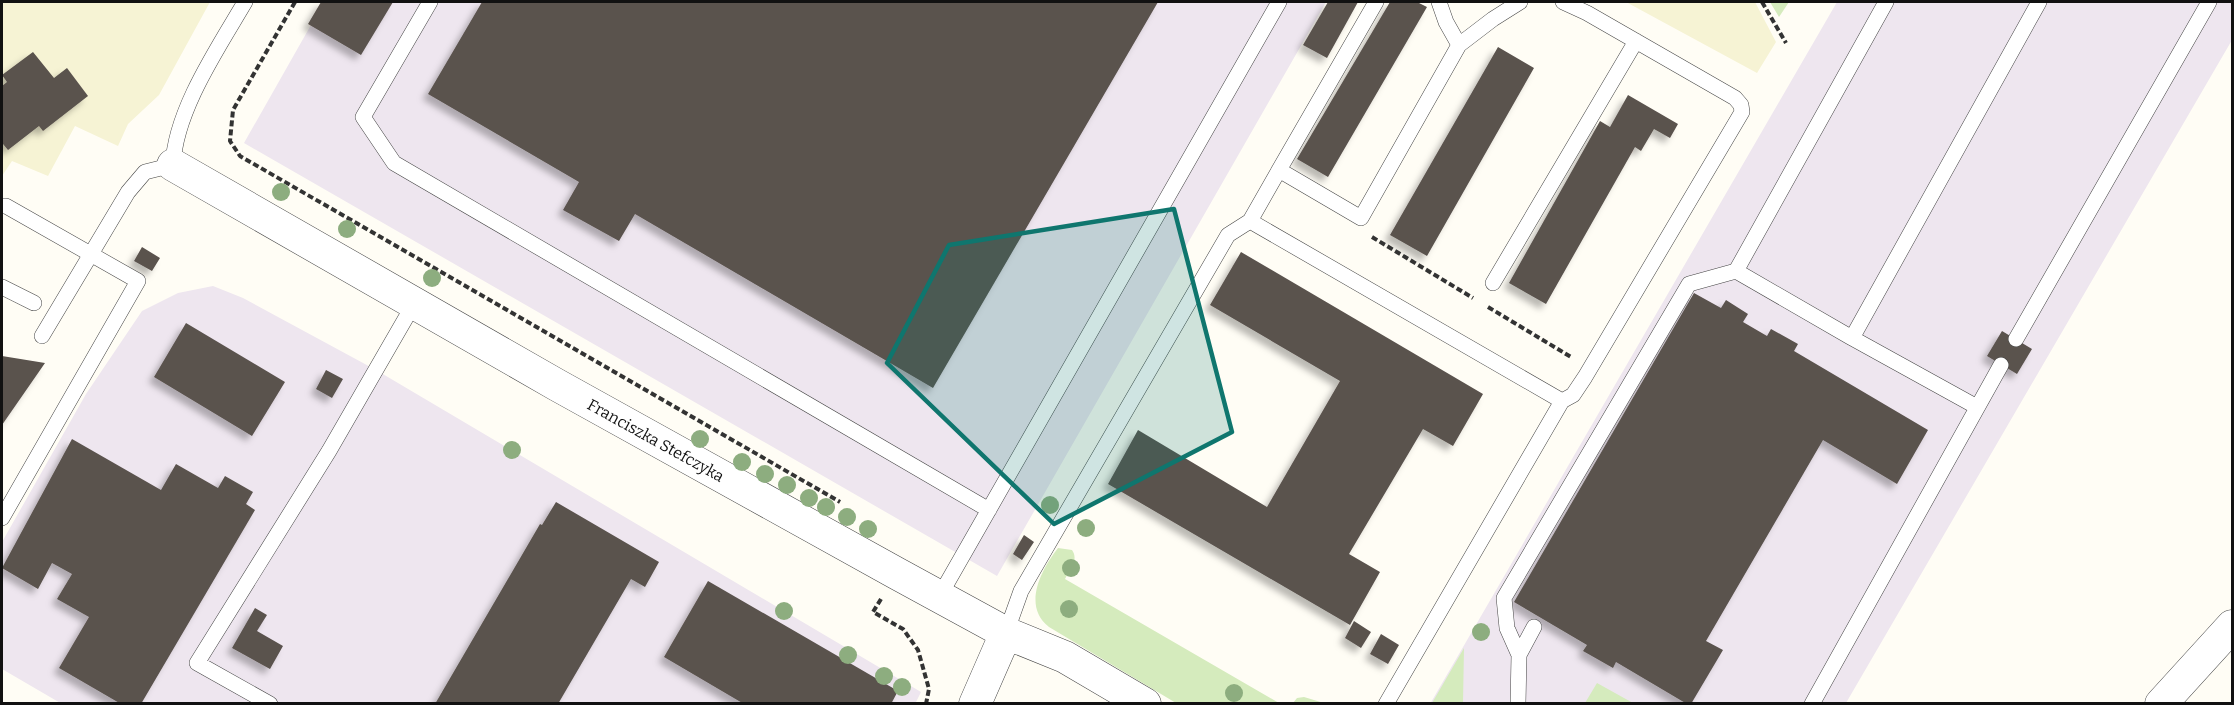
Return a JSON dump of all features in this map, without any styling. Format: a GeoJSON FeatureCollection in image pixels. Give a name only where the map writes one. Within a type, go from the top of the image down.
{"type":"FeatureCollection","features":[{"type":"Feature","properties":{"kind":"street","name":"Franciszka Stefczyka"},"geometry":{"type":"LineString","coordinates":[[173,165],[416,302],[557,385],[939,597],[1006,633],[1065,657],[1145,704]]}},
{"type":"Feature","properties":{"kind":"street"},"geometry":{"type":"LineString","coordinates":[[2161,704],[2232,626]]}},
{"type":"Feature","properties":{"kind":"street"},"geometry":{"type":"LineString","coordinates":[[975,704],[1006,633]]}},
{"type":"Feature","properties":{"kind":"lane"},"geometry":{"type":"LineString","coordinates":[[42,336],[128,192],[145,172],[173,165],[174,146],[189,102],[245,2]]}},
{"type":"Feature","properties":{"kind":"lane"},"geometry":{"type":"LineString","coordinates":[[430,2],[363,117],[394,163],[989,510]]}},
{"type":"Feature","properties":{"kind":"lane"},"geometry":{"type":"LineString","coordinates":[[939,597],[1279,2]]}},
{"type":"Feature","properties":{"kind":"lane"},"geometry":{"type":"LineString","coordinates":[[1006,633],[1021,591],[1228,235],[1250,221],[1376,2]]}},
{"type":"Feature","properties":{"kind":"lane"},"geometry":{"type":"LineString","coordinates":[[1439,2],[1458,45]]}},
{"type":"Feature","properties":{"kind":"lane"},"geometry":{"type":"LineString","coordinates":[[1279,170],[1361,218],[1458,45],[1492,19],[1520,2]]}},
{"type":"Feature","properties":{"kind":"lane"},"geometry":{"type":"LineString","coordinates":[[1386,704],[1562,401],[1573,395],[1590,369],[1742,112],[1741,105],[1735,98],[1636,40],[1563,2]]}},
{"type":"Feature","properties":{"kind":"lane"},"geometry":{"type":"LineString","coordinates":[[1518,704],[1519,655],[1507,628],[1504,598],[1689,284],[1736,271],[1886,2]]}},
{"type":"Feature","properties":{"kind":"lane"},"geometry":{"type":"LineString","coordinates":[[1852,338],[2039,2]]}},
{"type":"Feature","properties":{"kind":"lane"},"geometry":{"type":"LineString","coordinates":[[2016,339],[2209,2]]}},
{"type":"Feature","properties":{"kind":"lane"},"geometry":{"type":"LineString","coordinates":[[1493,283],[1636,40]]}},
{"type":"Feature","properties":{"kind":"lane"},"geometry":{"type":"LineString","coordinates":[[2,206],[6,206],[138,281],[2,518]]}},
{"type":"Feature","properties":{"kind":"lane"},"geometry":{"type":"LineString","coordinates":[[1250,221],[1562,401]]}},
{"type":"Feature","properties":{"kind":"lane"},"geometry":{"type":"LineString","coordinates":[[1736,271],[1977,407]]}},
{"type":"Feature","properties":{"kind":"lane"},"geometry":{"type":"LineString","coordinates":[[2,287],[34,303]]}},
{"type":"Feature","properties":{"kind":"lane"},"geometry":{"type":"LineString","coordinates":[[270,704],[197,663],[328,451],[416,302]]}},
{"type":"Feature","properties":{"kind":"lane"},"geometry":{"type":"LineString","coordinates":[[1812,704],[2001,364]]}},
{"type":"Feature","properties":{"kind":"lane"},"geometry":{"type":"LineString","coordinates":[[1519,655],[1534,627]]}},
{"type":"Feature","properties":{"kind":"path"},"geometry":{"type":"LineString","coordinates":[[295,2],[233,110],[230,141],[240,156],[841,502]]}},
{"type":"Feature","properties":{"kind":"path"},"geometry":{"type":"LineString","coordinates":[[1762,2],[1786,43]]}},
{"type":"Feature","properties":{"kind":"path"},"geometry":{"type":"LineString","coordinates":[[1361,218],[1356,227],[1590,369]]}},
{"type":"Feature","properties":{"kind":"path"},"geometry":{"type":"LineString","coordinates":[[896,573],[873,612],[903,628],[918,650],[929,689],[926,704]]}},
{"type":"Feature","properties":{"kind":"highlighted area"},"geometry":{"type":"Polygon","coordinates":[[[1174,209],[1232,432],[1054,524],[887,363],[949,245],[1174,209]]]}},
{"type":"Feature","properties":{"kind":"shaded area"},"geometry":{"type":"Polygon","coordinates":[[[2,2],[210,2],[159,95],[128,124],[118,146],[75,126],[48,176],[12,161],[2,176],[2,2]]]}},
{"type":"Feature","properties":{"kind":"shaded area"},"geometry":{"type":"Polygon","coordinates":[[[324,2],[1326,2],[997,576],[244,143],[324,2]]]}},
{"type":"Feature","properties":{"kind":"shaded area"},"geometry":{"type":"Polygon","coordinates":[[[1626,2],[1755,2],[1776,42],[1757,73],[1626,2]]]}},
{"type":"Feature","properties":{"kind":"shaded area"},"geometry":{"type":"Polygon","coordinates":[[[1837,2],[2232,2],[2232,40],[1846,703],[1430,704],[1837,2]]]}},
{"type":"Feature","properties":{"kind":"shaded area"},"geometry":{"type":"Polygon","coordinates":[[[213,286],[243,298],[376,370],[921,692],[915,704],[62,704],[2,669],[2,542],[86,394],[142,311],[178,293],[213,286]]]}},
{"type":"Feature","properties":{"kind":"green space"},"geometry":{"type":"Polygon","coordinates":[[[1770,2],[1789,2],[1779,17],[1770,2]]]}},
{"type":"Feature","properties":{"kind":"green space"},"geometry":{"type":"Polygon","coordinates":[[[1058,548],[1072,550],[1075,557],[1065,579],[1279,703],[1176,703],[1049,627],[1037,609],[1037,588],[1058,548]]]}},
{"type":"Feature","properties":{"kind":"green space"},"geometry":{"type":"Polygon","coordinates":[[[1464,648],[1463,703],[1432,703],[1464,648]]]}},
{"type":"Feature","properties":{"kind":"green space"},"geometry":{"type":"Polygon","coordinates":[[[1597,683],[1633,703],[1585,703],[1597,683]]]}},
{"type":"Feature","properties":{"kind":"green space"},"geometry":{"type":"Polygon","coordinates":[[[1304,697],[1324,703],[1293,703],[1297,698],[1304,697]]]}},
{"type":"Feature","properties":{"kind":"building"},"geometry":{"type":"Polygon","coordinates":[[[321,2],[393,2],[361,55],[308,24],[321,2]]]}},
{"type":"Feature","properties":{"kind":"building"},"geometry":{"type":"Polygon","coordinates":[[[482,2],[1158,2],[933,388],[635,214],[619,241],[563,210],[579,182],[428,94],[482,2]]]}},
{"type":"Feature","properties":{"kind":"building"},"geometry":{"type":"Polygon","coordinates":[[[1328,2],[1358,2],[1327,58],[1303,45],[1328,2]]]}},
{"type":"Feature","properties":{"kind":"building"},"geometry":{"type":"Polygon","coordinates":[[[1390,2],[1417,2],[1427,7],[1328,177],[1297,159],[1390,2]]]}},
{"type":"Feature","properties":{"kind":"building"},"geometry":{"type":"Polygon","coordinates":[[[1498,47],[1534,68],[1427,256],[1390,235],[1498,47]]]}},
{"type":"Feature","properties":{"kind":"building"},"geometry":{"type":"Polygon","coordinates":[[[33,52],[54,78],[67,68],[88,96],[43,131],[39,126],[8,150],[3,144],[2,146],[2,86],[7,82],[2,75],[33,52]]]}},
{"type":"Feature","properties":{"kind":"building"},"geometry":{"type":"Polygon","coordinates":[[[1628,95],[1678,124],[1670,138],[1654,129],[1641,151],[1635,147],[1546,304],[1509,283],[1600,121],[1610,127],[1628,95]]]}},
{"type":"Feature","properties":{"kind":"building"},"geometry":{"type":"Polygon","coordinates":[[[142,247],[160,258],[152,271],[134,261],[142,247]]]}},
{"type":"Feature","properties":{"kind":"building"},"geometry":{"type":"Polygon","coordinates":[[[1241,252],[1483,394],[1453,446],[1423,429],[1349,554],[1380,572],[1350,625],[1108,484],[1138,430],[1267,507],[1340,381],[1210,305],[1241,252]]]}},
{"type":"Feature","properties":{"kind":"building"},"geometry":{"type":"Polygon","coordinates":[[[1694,293],[1721,308],[1726,300],[1748,314],[1743,322],[1767,336],[1771,329],[1798,344],[1794,351],[1928,430],[1897,484],[1823,440],[1706,641],[1723,650],[1691,704],[1687,704],[1616,662],[1613,668],[1583,651],[1587,645],[1514,602],[1694,293]]]}},
{"type":"Feature","properties":{"kind":"building"},"geometry":{"type":"Polygon","coordinates":[[[186,323],[285,382],[252,436],[154,377],[186,323]]]}},
{"type":"Feature","properties":{"kind":"building"},"geometry":{"type":"Polygon","coordinates":[[[2002,331],[2032,349],[2017,374],[1987,356],[2002,331]]]}},
{"type":"Feature","properties":{"kind":"building"},"geometry":{"type":"Polygon","coordinates":[[[2,356],[45,363],[2,425],[2,356]]]}},
{"type":"Feature","properties":{"kind":"building"},"geometry":{"type":"Polygon","coordinates":[[[326,370],[343,379],[332,398],[316,389],[326,370]]]}},
{"type":"Feature","properties":{"kind":"building"},"geometry":{"type":"Polygon","coordinates":[[[72,439],[161,490],[176,464],[218,488],[225,476],[253,492],[246,504],[255,510],[141,704],[121,704],[59,668],[89,617],[57,599],[72,574],[52,563],[38,589],[2,568],[72,439]]]}},
{"type":"Feature","properties":{"kind":"building"},"geometry":{"type":"Polygon","coordinates":[[[556,502],[659,562],[645,587],[631,579],[558,704],[435,704],[540,524],[542,525],[556,502]]]}},
{"type":"Feature","properties":{"kind":"building"},"geometry":{"type":"Polygon","coordinates":[[[1024,535],[1034,542],[1022,560],[1013,554],[1024,535]]]}},
{"type":"Feature","properties":{"kind":"building"},"geometry":{"type":"Polygon","coordinates":[[[708,581],[898,691],[891,704],[744,704],[664,657],[708,581]]]}},
{"type":"Feature","properties":{"kind":"building"},"geometry":{"type":"Polygon","coordinates":[[[255,608],[267,615],[257,631],[283,646],[270,669],[232,648],[255,608]]]}},
{"type":"Feature","properties":{"kind":"building"},"geometry":{"type":"Polygon","coordinates":[[[1354,621],[1371,632],[1361,648],[1345,638],[1354,621]]]}},
{"type":"Feature","properties":{"kind":"building"},"geometry":{"type":"Polygon","coordinates":[[[1381,634],[1399,645],[1388,664],[1370,654],[1381,634]]]}}]}
